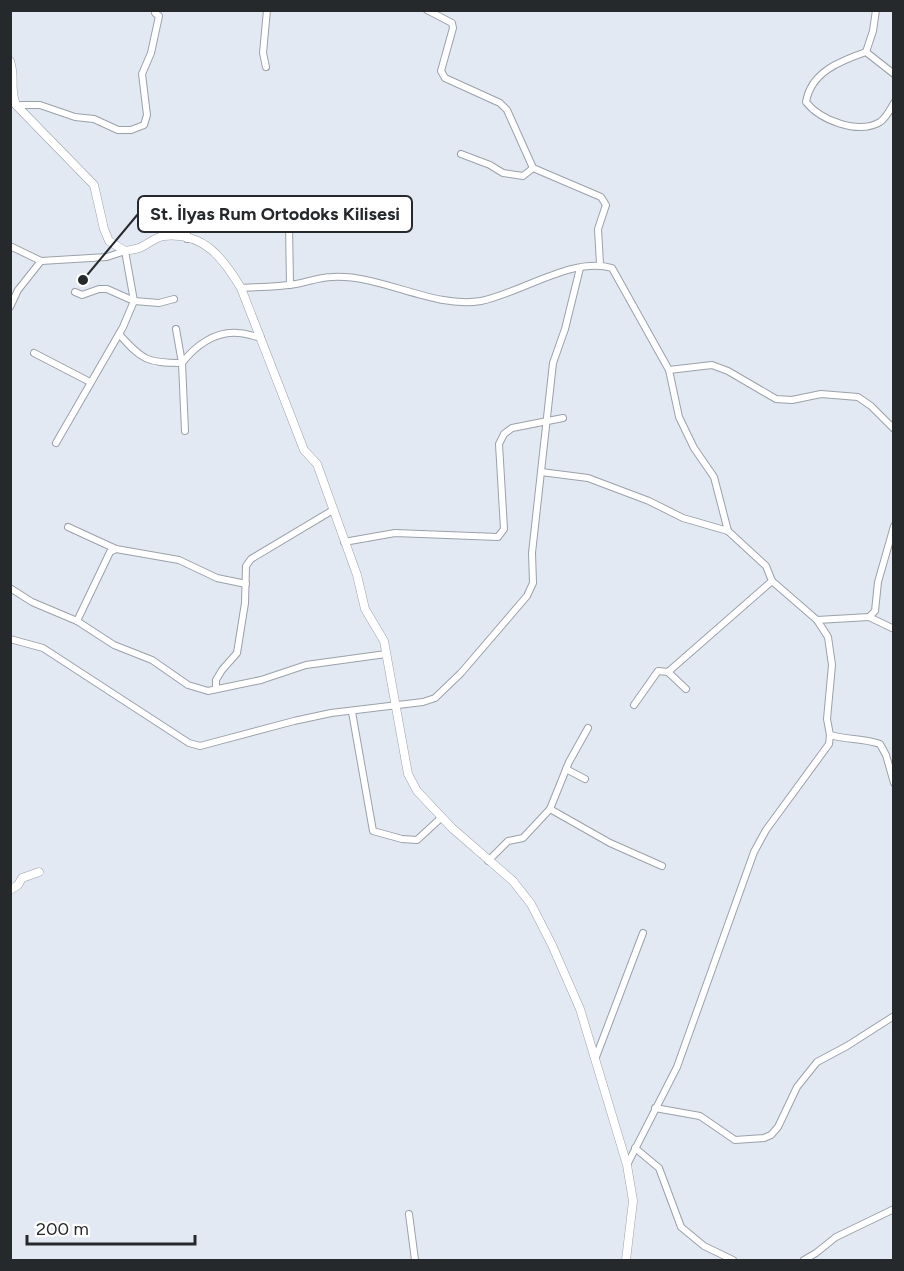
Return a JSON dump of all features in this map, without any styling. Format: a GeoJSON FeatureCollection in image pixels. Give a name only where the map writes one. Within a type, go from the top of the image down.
{"type":"FeatureCollection","features":[{"type":"Feature","properties":{"kind":"street"},"geometry":{"type":"LineString","coordinates":[[16,105],[40,105],[75,117],[94,119],[118,130],[130,130],[144,125],[147,115],[142,74],[151,53],[159,16],[155,13],[156,10]]}},
{"type":"Feature","properties":{"kind":"street"},"geometry":{"type":"LineString","coordinates":[[266,67],[263,53],[267,10]]}},
{"type":"Feature","properties":{"kind":"street"},"geometry":{"type":"LineString","coordinates":[[427,10],[452,23],[453,28],[441,71],[445,78],[500,103],[507,110],[533,168],[601,197],[606,205],[598,229],[600,264]]}},
{"type":"Feature","properties":{"kind":"street"},"geometry":{"type":"LineString","coordinates":[[866,52],[876,10]]}},
{"type":"Feature","properties":{"kind":"street"},"geometry":{"type":"LineString","coordinates":[[866,52],[894,74]]}},
{"type":"Feature","properties":{"kind":"street"},"geometry":{"type":"LineString","coordinates":[[866,52],[818,76],[808,92],[806,102],[818,114],[858,127],[878,123],[885,118],[894,103]]}},
{"type":"Feature","properties":{"kind":"street"},"geometry":{"type":"LineString","coordinates":[[10,61],[15,75],[11,93],[16,105],[94,185],[104,229],[110,241],[125,252],[134,301],[119,334],[56,443]]}},
{"type":"Feature","properties":{"kind":"street"},"geometry":{"type":"LineString","coordinates":[[461,154],[490,165],[503,173],[523,176],[533,168]]}},
{"type":"Feature","properties":{"kind":"street"},"geometry":{"type":"LineString","coordinates":[[186,206],[187,239]]}},
{"type":"Feature","properties":{"kind":"street"},"geometry":{"type":"LineString","coordinates":[[289,224],[290,285]]}},
{"type":"Feature","properties":{"kind":"street"},"geometry":{"type":"LineString","coordinates":[[10,246],[41,261],[107,257],[139,248],[162,236],[187,239],[211,248],[227,265],[241,288],[304,450],[317,464],[357,575],[365,609],[384,641],[408,774],[417,791],[488,861],[513,881],[531,904],[580,1009],[627,1166],[633,1201],[626,1260]]}},
{"type":"Feature","properties":{"kind":"street"},"geometry":{"type":"LineString","coordinates":[[10,307],[18,290],[41,261]]}},
{"type":"Feature","properties":{"kind":"street"},"geometry":{"type":"LineString","coordinates":[[241,288],[290,285],[332,276],[368,281],[447,300],[480,301],[514,291],[559,272],[600,264],[612,268],[669,370],[679,417],[694,448],[714,477],[728,531]]}},
{"type":"Feature","properties":{"kind":"street"},"geometry":{"type":"LineString","coordinates":[[10,639],[43,648],[189,742],[200,746],[331,713],[423,702],[435,698],[461,673],[528,596],[533,583],[532,553],[553,363],[565,329],[580,268]]}},
{"type":"Feature","properties":{"kind":"street"},"geometry":{"type":"LineString","coordinates":[[75,292],[81,295],[107,289],[134,301],[159,303],[174,299]]}},
{"type":"Feature","properties":{"kind":"street"},"geometry":{"type":"LineString","coordinates":[[176,328],[182,363],[186,431]]}},
{"type":"Feature","properties":{"kind":"street"},"geometry":{"type":"LineString","coordinates":[[182,363],[192,350],[222,334],[238,333],[261,338]]}},
{"type":"Feature","properties":{"kind":"street"},"geometry":{"type":"LineString","coordinates":[[119,334],[135,352],[156,363],[182,363]]}},
{"type":"Feature","properties":{"kind":"street"},"geometry":{"type":"LineString","coordinates":[[34,353],[90,382]]}},
{"type":"Feature","properties":{"kind":"street"},"geometry":{"type":"LineString","coordinates":[[669,370],[712,365],[728,370],[776,399],[792,400],[821,394],[858,397],[871,406],[894,429]]}},
{"type":"Feature","properties":{"kind":"street"},"geometry":{"type":"LineString","coordinates":[[344,542],[395,533],[498,537],[504,529],[499,444],[504,434],[512,428],[563,418]]}},
{"type":"Feature","properties":{"kind":"street"},"geometry":{"type":"LineString","coordinates":[[541,472],[588,478],[649,501],[683,518],[728,531],[766,566],[772,581],[817,620],[828,637],[832,665],[827,718],[829,744],[766,830],[754,852],[677,1067],[627,1166]]}},
{"type":"Feature","properties":{"kind":"street"},"geometry":{"type":"LineString","coordinates":[[216,690],[216,680],[237,652],[245,603],[246,566],[251,559],[333,510]]}},
{"type":"Feature","properties":{"kind":"street"},"geometry":{"type":"LineString","coordinates":[[869,617],[875,611],[878,582],[894,526]]}},
{"type":"Feature","properties":{"kind":"street"},"geometry":{"type":"LineString","coordinates":[[68,527],[116,549],[179,560],[217,578],[246,584]]}},
{"type":"Feature","properties":{"kind":"street"},"geometry":{"type":"LineString","coordinates":[[77,621],[110,552],[116,549]]}},
{"type":"Feature","properties":{"kind":"street"},"geometry":{"type":"LineString","coordinates":[[668,672],[772,581]]}},
{"type":"Feature","properties":{"kind":"street"},"geometry":{"type":"LineString","coordinates":[[10,588],[32,602],[77,621],[114,645],[152,660],[188,684],[208,691],[261,680],[306,665],[386,654]]}},
{"type":"Feature","properties":{"kind":"street"},"geometry":{"type":"LineString","coordinates":[[817,620],[869,617],[894,629]]}},
{"type":"Feature","properties":{"kind":"street"},"geometry":{"type":"LineString","coordinates":[[634,705],[658,671],[668,672],[686,689]]}},
{"type":"Feature","properties":{"kind":"street"},"geometry":{"type":"LineString","coordinates":[[352,712],[374,831],[417,840],[442,817]]}},
{"type":"Feature","properties":{"kind":"street"},"geometry":{"type":"LineString","coordinates":[[488,861],[508,841],[523,838],[550,809],[566,769],[588,728]]}},
{"type":"Feature","properties":{"kind":"street"},"geometry":{"type":"LineString","coordinates":[[830,735],[841,739],[871,740],[880,744],[886,755],[894,783]]}},
{"type":"Feature","properties":{"kind":"street"},"geometry":{"type":"LineString","coordinates":[[566,769],[585,779]]}},
{"type":"Feature","properties":{"kind":"street"},"geometry":{"type":"LineString","coordinates":[[550,809],[610,843],[662,866]]}},
{"type":"Feature","properties":{"kind":"street"},"geometry":{"type":"LineString","coordinates":[[10,890],[18,885],[22,878],[39,872]]}},
{"type":"Feature","properties":{"kind":"street"},"geometry":{"type":"LineString","coordinates":[[596,1057],[643,933]]}},
{"type":"Feature","properties":{"kind":"street"},"geometry":{"type":"LineString","coordinates":[[655,1108],[700,1116],[735,1140],[764,1138],[771,1135],[778,1127],[797,1087],[817,1062],[847,1047],[894,1016]]}},
{"type":"Feature","properties":{"kind":"street"},"geometry":{"type":"LineString","coordinates":[[635,1148],[659,1168],[681,1227],[704,1246],[733,1260]]}},
{"type":"Feature","properties":{"kind":"street"},"geometry":{"type":"LineString","coordinates":[[804,1260],[836,1237],[894,1209]]}},
{"type":"Feature","properties":{"kind":"street"},"geometry":{"type":"LineString","coordinates":[[409,1214],[415,1260]]}},
{"type":"Feature","properties":{"kind":"place","name":"St. İlyas Rum Ortodoks Kilisesi"},"geometry":{"type":"Point","coordinates":[83,280]}}]}
